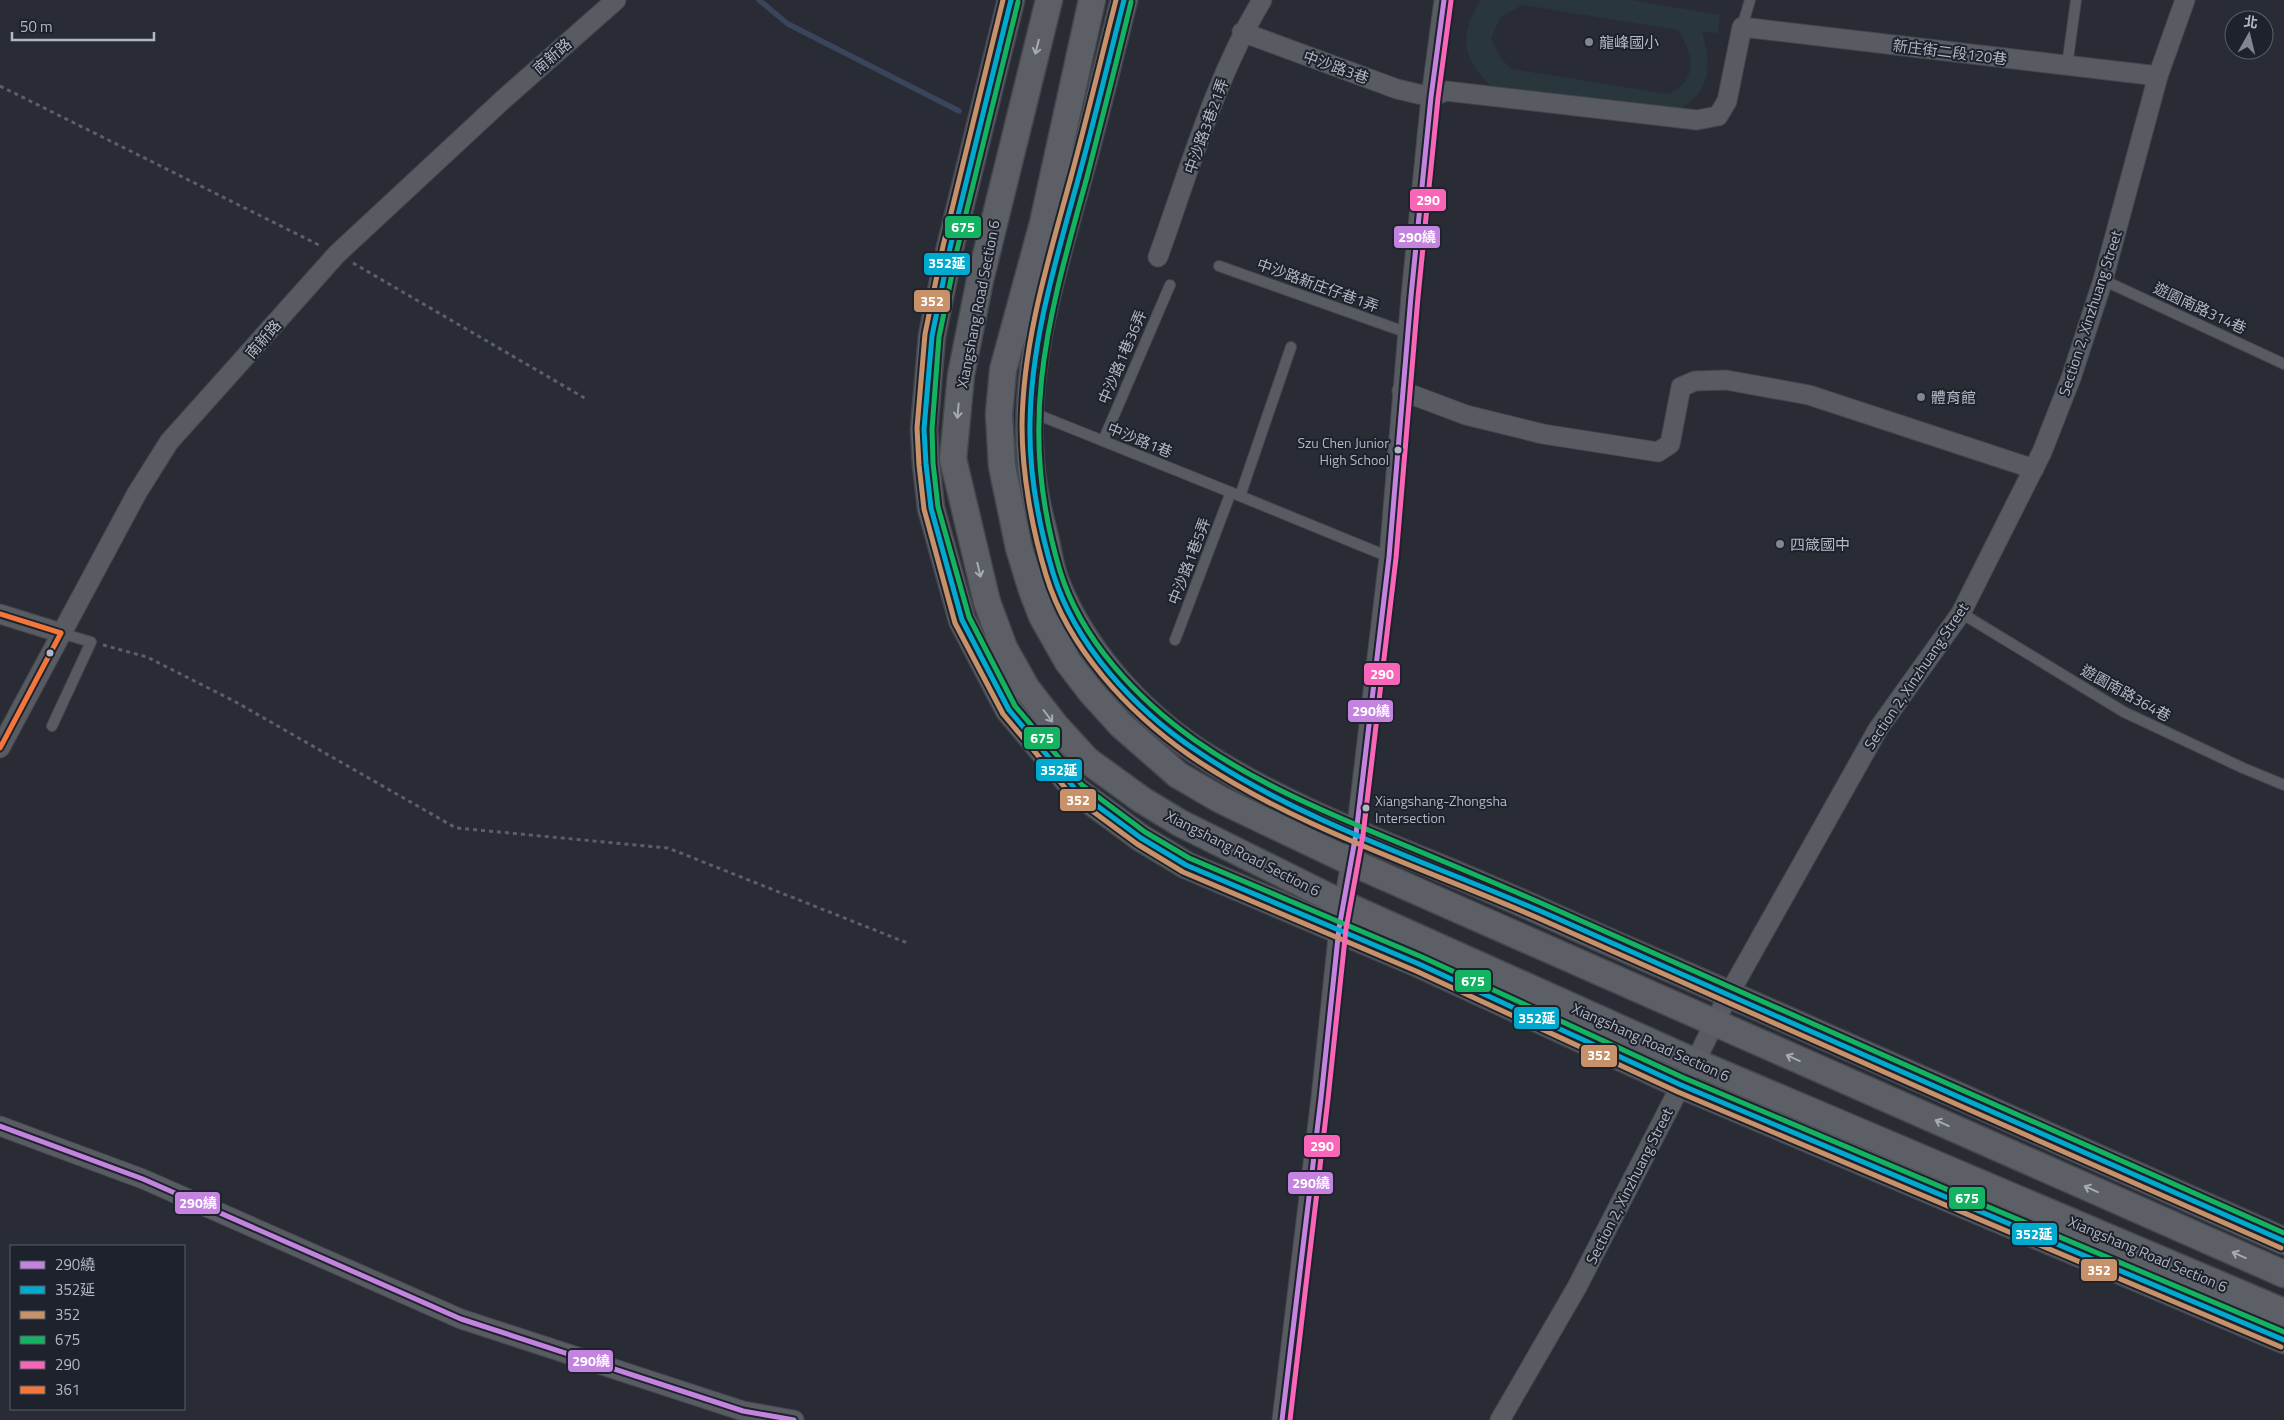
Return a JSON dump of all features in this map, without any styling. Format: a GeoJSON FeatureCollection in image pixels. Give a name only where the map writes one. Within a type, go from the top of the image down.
{"type":"FeatureCollection","features":[{"type":"Feature","properties":{"kind":"main road","name":"Xiangshang Road Section 6"},"geometry":{"type":"LineString","coordinates":[[1011,0],[950,248],[932,336],[924,429],[931,508],[962,620],[1009,710],[1077,791],[1141,838],[1186,865],[1340,916],[1695,1062],[2284,1312]]}},
{"type":"Feature","properties":{"kind":"main road","name":"Xiangshang Road Section 6"},"geometry":{"type":"LineString","coordinates":[[1049,0],[980,280],[961,375],[954,460],[987,602],[1004,648],[1027,688],[1055,725],[1087,760],[1142,800],[1340,916],[1681,1085],[2284,1340]]}},
{"type":"Feature","properties":{"kind":"main road"},"geometry":{"type":"LineString","coordinates":[[1092,0],[1043,223],[1004,370],[999,414],[1002,466],[1019,548],[1042,616],[1068,662],[1091,692],[1121,725],[1178,775],[1221,800],[1351,862],[2284,1274]]}},
{"type":"Feature","properties":{"kind":"main road"},"geometry":{"type":"LineString","coordinates":[[1124,0],[1044,304],[1033,364],[1030,412],[1030,464],[1037,505],[1055,579],[1074,620],[1111,674],[1138,702],[1193,748],[1237,775],[1356,834],[1438,867],[1728,994],[2284,1241]]}},
{"type":"Feature","properties":{"kind":"street","name":"南新路"},"geometry":{"type":"LineString","coordinates":[[0,748],[137,493],[169,442],[338,254],[506,97],[616,0]]}},
{"type":"Feature","properties":{"kind":"street","name":"中沙路3巷21弄"},"geometry":{"type":"LineString","coordinates":[[1158,257],[1223,77],[1242,32],[1262,0]]}},
{"type":"Feature","properties":{"kind":"street"},"geometry":{"type":"LineString","coordinates":[[1282,1420],[1321,1098],[1340,916],[1356,834],[1389,557],[1402,391],[1431,97],[1444,0]]}},
{"type":"Feature","properties":{"kind":"street","name":"Section 2, Xinzhuang Street"},"geometry":{"type":"LineString","coordinates":[[1500,1420],[1577,1287],[1681,1085],[1695,1062],[1728,994],[1878,728],[1961,613],[2034,469],[2070,378],[2103,280],[2158,76],[2185,0]]}},
{"type":"Feature","properties":{"kind":"street"},"geometry":{"type":"LineString","coordinates":[[1431,97],[1446,91],[1697,120],[1718,116],[1727,101],[1742,27]]}},
{"type":"Feature","properties":{"kind":"street","name":"新庄街二段120巷"},"geometry":{"type":"LineString","coordinates":[[1742,27],[2158,76]]}},
{"type":"Feature","properties":{"kind":"street","name":"中沙路3巷"},"geometry":{"type":"LineString","coordinates":[[1242,32],[1397,89],[1431,97]]}},
{"type":"Feature","properties":{"kind":"street"},"geometry":{"type":"LineString","coordinates":[[1402,391],[1466,415],[1543,434],[1658,452],[1670,444],[1682,387],[1695,381],[1726,380],[1809,395],[2034,469]]}},
{"type":"Feature","properties":{"kind":"street"},"geometry":{"type":"LineString","coordinates":[[0,614],[61,633]]}},
{"type":"Feature","properties":{"kind":"street"},"geometry":{"type":"LineString","coordinates":[[0,1126],[143,1179],[461,1320],[743,1411],[794,1420]]}},
{"type":"Feature","properties":{"kind":"lane"},"geometry":{"type":"LineString","coordinates":[[1742,27],[1750,0]]}},
{"type":"Feature","properties":{"kind":"lane"},"geometry":{"type":"LineString","coordinates":[[2067,66],[2076,0]]}},
{"type":"Feature","properties":{"kind":"lane","name":"中沙路新庄仔巷1弄"},"geometry":{"type":"LineString","coordinates":[[1219,266],[1408,333]]}},
{"type":"Feature","properties":{"kind":"lane","name":"遊園南路314巷"},"geometry":{"type":"LineString","coordinates":[[2103,280],[2284,364]]}},
{"type":"Feature","properties":{"kind":"lane","name":"中沙路1巷36弄"},"geometry":{"type":"LineString","coordinates":[[1103,441],[1170,286]]}},
{"type":"Feature","properties":{"kind":"lane"},"geometry":{"type":"LineString","coordinates":[[1236,494],[1291,347]]}},
{"type":"Feature","properties":{"kind":"lane","name":"中沙路1巷"},"geometry":{"type":"LineString","coordinates":[[1030,412],[1389,557]]}},
{"type":"Feature","properties":{"kind":"lane","name":"中沙路1巷5弄"},"geometry":{"type":"LineString","coordinates":[[1175,640],[1236,494]]}},
{"type":"Feature","properties":{"kind":"lane","name":"遊園南路364巷"},"geometry":{"type":"LineString","coordinates":[[1961,613],[2124,712],[2243,768],[2284,785]]}},
{"type":"Feature","properties":{"kind":"lane"},"geometry":{"type":"LineString","coordinates":[[52,726],[92,642],[61,633]]}},
{"type":"Feature","properties":{"kind":"path"},"geometry":{"type":"LineString","coordinates":[[0,86],[338,254],[588,400]]}},
{"type":"Feature","properties":{"kind":"path"},"geometry":{"type":"LineString","coordinates":[[92,642],[147,657],[234,701],[456,828],[668,848],[910,944]]}},
{"type":"Feature","properties":{"kind":"shaded area"},"geometry":{"type":"Polygon","coordinates":[[[1481,0],[1631,0],[1720,15],[1718,33],[1702,32],[1707,57],[1707,68],[1706,79],[1702,88],[1686,105],[1674,112],[1491,86],[1474,66],[1466,45],[1469,24],[1481,0]],[[1522,5],[1500,18],[1491,38],[1501,59],[1512,69],[1668,94],[1678,89],[1689,75],[1690,58],[1678,30],[1522,5]]]}},
{"type":"Feature","properties":{"kind":"waterway"},"geometry":{"type":"LineString","coordinates":[[759,0],[788,24],[959,111]]}},
{"type":"Feature","properties":{"kind":"transit line","name":"352"},"geometry":{"type":"LineString","coordinates":[[1003,0],[943,246],[925,334],[917,428],[919,465],[924,509],[955,623],[1003,714],[1072,796],[1137,844],[1183,872],[1416,971],[1678,1092],[2281,1347]]}},
{"type":"Feature","properties":{"kind":"transit line","name":"352延"},"geometry":{"type":"LineString","coordinates":[[1011,0],[950,248],[932,336],[924,429],[926,464],[931,508],[962,620],[1009,710],[1077,791],[1141,838],[1186,865],[1419,964],[1681,1085],[2284,1340]]}},
{"type":"Feature","properties":{"kind":"transit line","name":"352"},"geometry":{"type":"LineString","coordinates":[[1116,0],[1083,133],[1046,269],[1032,331],[1023,393],[1022,444],[1036,539],[1056,602],[1069,628],[1085,653],[1123,698],[1144,719],[1189,755],[1230,781],[1315,825],[1538,918],[2281,1248]]}},
{"type":"Feature","properties":{"kind":"transit line","name":"352延"},"geometry":{"type":"LineString","coordinates":[[1124,0],[1062,237],[1040,330],[1031,392],[1030,443],[1039,518],[1053,573],[1063,600],[1092,650],[1130,696],[1174,735],[1197,751],[1238,777],[1325,821],[1371,842],[1554,917],[2284,1241]]}},
{"type":"Feature","properties":{"kind":"transit line","name":"290繞"},"geometry":{"type":"LineString","coordinates":[[1282,1420],[1321,1098],[1339,928],[1356,834],[1389,557],[1411,296],[1431,97],[1444,0]]}},
{"type":"Feature","properties":{"kind":"transit line","name":"290"},"geometry":{"type":"LineString","coordinates":[[1290,1420],[1346,929],[1363,835],[1396,558],[1418,297],[1438,98],[1451,1]]}},
{"type":"Feature","properties":{"kind":"transit line","name":"675"},"geometry":{"type":"LineString","coordinates":[[1018,2],[957,250],[939,337],[932,429],[933,463],[938,507],[969,617],[1015,706],[1082,785],[1145,832],[1189,858],[1422,957],[1684,1078],[2284,1332]]}},
{"type":"Feature","properties":{"kind":"transit line","name":"675"},"geometry":{"type":"LineString","coordinates":[[1131,2],[1060,278],[1042,372],[1039,419],[1040,467],[1047,517],[1060,571],[1069,596],[1082,621],[1097,644],[1133,687],[1153,707],[1196,741],[1243,770],[1291,796],[1491,881],[2284,1233]]}},
{"type":"Feature","properties":{"kind":"transit line","name":"361"},"geometry":{"type":"LineString","coordinates":[[0,614],[61,633]]}},
{"type":"Feature","properties":{"kind":"transit line","name":"361"},"geometry":{"type":"LineString","coordinates":[[0,748],[61,633]]}},
{"type":"Feature","properties":{"kind":"transit line","name":"290繞"},"geometry":{"type":"LineString","coordinates":[[0,1126],[143,1179],[461,1319],[743,1411],[794,1420]]}},
{"type":"Feature","properties":{"kind":"place","name":"龍峰國小"},"geometry":{"type":"Point","coordinates":[1589,42]}},
{"type":"Feature","properties":{"kind":"place","name":"體育館"},"geometry":{"type":"Point","coordinates":[1921,397]}},
{"type":"Feature","properties":{"kind":"place","name":"Szu Chen Junior High School"},"geometry":{"type":"Point","coordinates":[1398,450]}},
{"type":"Feature","properties":{"kind":"place","name":"四箴國中"},"geometry":{"type":"Point","coordinates":[1780,544]}},
{"type":"Feature","properties":{"kind":"place","name":"Xiangshang-Zhongsha Intersection"},"geometry":{"type":"Point","coordinates":[1366,808]}}]}
